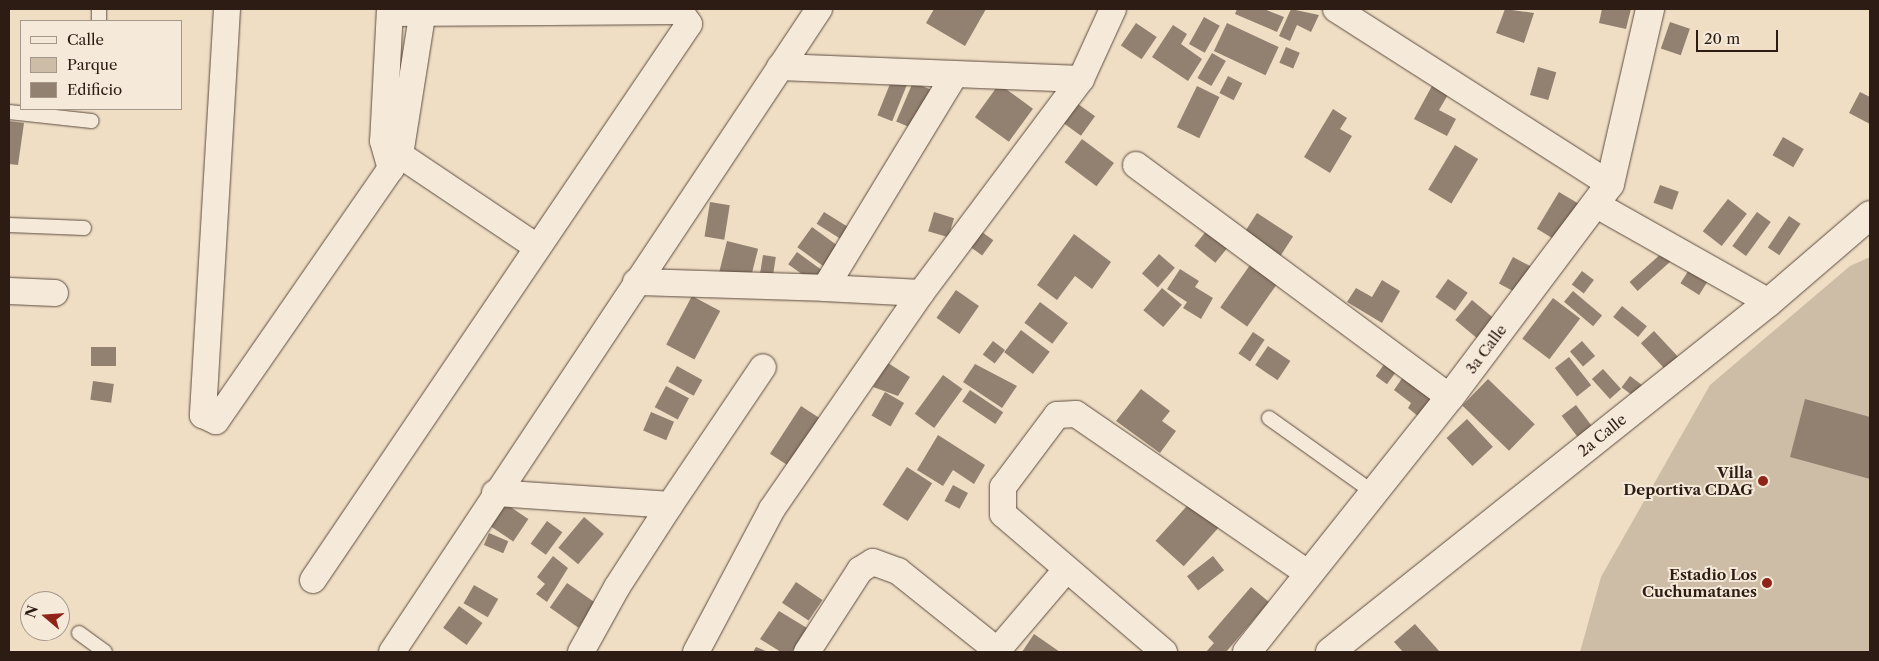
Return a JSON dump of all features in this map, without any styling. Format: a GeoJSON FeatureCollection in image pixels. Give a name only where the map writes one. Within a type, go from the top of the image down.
{"type":"FeatureCollection","features":[{"type":"Feature","properties":{"kind":"street"},"geometry":{"type":"LineString","coordinates":[[227,9],[202,414],[208,420],[216,421],[395,162],[398,96],[390,11],[680,11],[687,16],[690,24],[312,580]]}},
{"type":"Feature","properties":{"kind":"street"},"geometry":{"type":"LineString","coordinates":[[392,652],[495,493],[819,9]]}},
{"type":"Feature","properties":{"kind":"street"},"geometry":{"type":"LineString","coordinates":[[696,652],[772,509],[921,292],[1081,79],[1113,9]]}},
{"type":"Feature","properties":{"kind":"street"},"geometry":{"type":"LineString","coordinates":[[1336,9],[1603,194],[1769,302]]}},
{"type":"Feature","properties":{"kind":"street","name":"3a Calle"},"geometry":{"type":"LineString","coordinates":[[1247,652],[1450,398],[1603,194],[1650,9]]}},
{"type":"Feature","properties":{"kind":"street"},"geometry":{"type":"LineString","coordinates":[[398,96],[423,12]]}},
{"type":"Feature","properties":{"kind":"street"},"geometry":{"type":"LineString","coordinates":[[780,67],[1081,79]]}},
{"type":"Feature","properties":{"kind":"street"},"geometry":{"type":"LineString","coordinates":[[825,288],[956,74]]}},
{"type":"Feature","properties":{"kind":"street"},"geometry":{"type":"LineString","coordinates":[[395,162],[537,248]]}},
{"type":"Feature","properties":{"kind":"street"},"geometry":{"type":"LineString","coordinates":[[1136,165],[1450,398]]}},
{"type":"Feature","properties":{"kind":"street","name":"2a Calle"},"geometry":{"type":"LineString","coordinates":[[1330,652],[1769,302],[1870,215]]}},
{"type":"Feature","properties":{"kind":"street"},"geometry":{"type":"LineString","coordinates":[[636,282],[921,292]]}},
{"type":"Feature","properties":{"kind":"street"},"geometry":{"type":"LineString","coordinates":[[9,291],[55,293]]}},
{"type":"Feature","properties":{"kind":"street"},"geometry":{"type":"LineString","coordinates":[[581,652],[616,587],[763,367]]}},
{"type":"Feature","properties":{"kind":"street"},"geometry":{"type":"LineString","coordinates":[[1164,652],[1065,571],[1003,514],[1003,487],[1057,416],[1068,413],[1076,414],[1308,574]]}},
{"type":"Feature","properties":{"kind":"street"},"geometry":{"type":"LineString","coordinates":[[495,493],[670,506]]}},
{"type":"Feature","properties":{"kind":"street"},"geometry":{"type":"LineString","coordinates":[[807,652],[860,570],[873,562],[898,571],[998,652],[1065,571]]}},
{"type":"Feature","properties":{"kind":"lane"},"geometry":{"type":"LineString","coordinates":[[9,112],[92,121]]}},
{"type":"Feature","properties":{"kind":"lane"},"geometry":{"type":"LineString","coordinates":[[9,225],[84,228]]}},
{"type":"Feature","properties":{"kind":"lane"},"geometry":{"type":"LineString","coordinates":[[1269,418],[1374,493]]}},
{"type":"Feature","properties":{"kind":"lane"},"geometry":{"type":"LineString","coordinates":[[79,634],[105,652]]}},
{"type":"Feature","properties":{"kind":"green space","name":"Villa Deportiva CDAG"},"geometry":{"type":"Polygon","coordinates":[[[1870,257],[1870,652],[1580,652],[1601,577],[1710,385],[1850,266],[1870,257]]]}},
{"type":"Feature","properties":{"kind":"building"},"geometry":{"type":"Polygon","coordinates":[[[934,9],[986,9],[965,46],[926,23],[934,9]]]}},
{"type":"Feature","properties":{"kind":"building"},"geometry":{"type":"Polygon","coordinates":[[[1237,9],[1264,9],[1284,17],[1277,32],[1235,14],[1237,9]]]}},
{"type":"Feature","properties":{"kind":"building"},"geometry":{"type":"Polygon","coordinates":[[[1291,9],[1319,15],[1311,32],[1297,25],[1290,41],[1279,36],[1291,9]]]}},
{"type":"Feature","properties":{"kind":"building"},"geometry":{"type":"Polygon","coordinates":[[[1505,9],[1534,13],[1524,43],[1496,33],[1505,9]]]}},
{"type":"Feature","properties":{"kind":"building"},"geometry":{"type":"Polygon","coordinates":[[[1602,9],[1631,9],[1626,29],[1599,23],[1602,9]]]}},
{"type":"Feature","properties":{"kind":"building"},"geometry":{"type":"Polygon","coordinates":[[[1204,17],[1220,26],[1205,53],[1189,44],[1204,17]]]}},
{"type":"Feature","properties":{"kind":"building"},"geometry":{"type":"Polygon","coordinates":[[[1670,22],[1690,29],[1681,55],[1661,48],[1670,22]]]}},
{"type":"Feature","properties":{"kind":"building"},"geometry":{"type":"Polygon","coordinates":[[[1136,23],[1157,37],[1142,59],[1121,45],[1136,23]]]}},
{"type":"Feature","properties":{"kind":"building"},"geometry":{"type":"Polygon","coordinates":[[[1227,23],[1279,47],[1266,75],[1214,51],[1227,23]]]}},
{"type":"Feature","properties":{"kind":"building"},"geometry":{"type":"Polygon","coordinates":[[[1173,25],[1187,34],[1181,44],[1202,59],[1188,81],[1152,57],[1173,25]]]}},
{"type":"Feature","properties":{"kind":"building"},"geometry":{"type":"Polygon","coordinates":[[[1286,47],[1300,53],[1293,69],[1279,63],[1286,47]]]}},
{"type":"Feature","properties":{"kind":"building"},"geometry":{"type":"Polygon","coordinates":[[[1212,53],[1226,61],[1211,86],[1198,78],[1212,53]]]}},
{"type":"Feature","properties":{"kind":"building"},"geometry":{"type":"Polygon","coordinates":[[[1538,67],[1556,72],[1548,100],[1530,95],[1538,67]]]}},
{"type":"Feature","properties":{"kind":"building"},"geometry":{"type":"Polygon","coordinates":[[[1228,76],[1242,83],[1234,100],[1219,93],[1228,76]]]}},
{"type":"Feature","properties":{"kind":"building"},"geometry":{"type":"Polygon","coordinates":[[[892,79],[907,85],[892,121],[877,115],[892,79]]]}},
{"type":"Feature","properties":{"kind":"building"},"geometry":{"type":"Polygon","coordinates":[[[913,82],[932,90],[916,130],[896,122],[913,82]]]}},
{"type":"Feature","properties":{"kind":"building"},"geometry":{"type":"Polygon","coordinates":[[[999,84],[1033,109],[1009,142],[975,117],[999,84]]]}},
{"type":"Feature","properties":{"kind":"building"},"geometry":{"type":"Polygon","coordinates":[[[1433,84],[1449,93],[1439,110],[1456,119],[1447,136],[1414,119],[1433,84]]]}},
{"type":"Feature","properties":{"kind":"building"},"geometry":{"type":"Polygon","coordinates":[[[1197,86],[1219,97],[1199,138],[1177,127],[1197,86]]]}},
{"type":"Feature","properties":{"kind":"building"},"geometry":{"type":"Polygon","coordinates":[[[1860,92],[1870,97],[1870,124],[1849,113],[1860,92]]]}},
{"type":"Feature","properties":{"kind":"building"},"geometry":{"type":"Polygon","coordinates":[[[1074,101],[1095,116],[1081,136],[1060,120],[1074,101]]]}},
{"type":"Feature","properties":{"kind":"building"},"geometry":{"type":"Polygon","coordinates":[[[1333,109],[1347,118],[1340,129],[1352,136],[1330,173],[1304,157],[1333,109]]]}},
{"type":"Feature","properties":{"kind":"building"},"geometry":{"type":"Polygon","coordinates":[[[9,121],[24,123],[18,165],[9,164],[9,121]]]}},
{"type":"Feature","properties":{"kind":"building"},"geometry":{"type":"Polygon","coordinates":[[[1783,137],[1804,149],[1793,167],[1772,155],[1783,137]]]}},
{"type":"Feature","properties":{"kind":"building"},"geometry":{"type":"Polygon","coordinates":[[[1082,139],[1114,163],[1096,186],[1065,162],[1082,139]]]}},
{"type":"Feature","properties":{"kind":"building"},"geometry":{"type":"Polygon","coordinates":[[[1455,145],[1478,159],[1451,203],[1428,190],[1455,145]]]}},
{"type":"Feature","properties":{"kind":"building"},"geometry":{"type":"Polygon","coordinates":[[[1660,185],[1679,192],[1672,210],[1654,203],[1660,185]]]}},
{"type":"Feature","properties":{"kind":"building"},"geometry":{"type":"Polygon","coordinates":[[[1559,192],[1579,204],[1557,241],[1537,229],[1559,192]]]}},
{"type":"Feature","properties":{"kind":"building"},"geometry":{"type":"Polygon","coordinates":[[[1728,199],[1747,214],[1722,246],[1703,231],[1728,199]]]}},
{"type":"Feature","properties":{"kind":"building"},"geometry":{"type":"Polygon","coordinates":[[[710,202],[730,205],[724,240],[705,237],[710,202]]]}},
{"type":"Feature","properties":{"kind":"building"},"geometry":{"type":"Polygon","coordinates":[[[824,212],[855,231],[847,243],[817,224],[824,212]]]}},
{"type":"Feature","properties":{"kind":"building"},"geometry":{"type":"Polygon","coordinates":[[[934,212],[954,218],[948,237],[928,231],[934,212]]]}},
{"type":"Feature","properties":{"kind":"building"},"geometry":{"type":"Polygon","coordinates":[[[1757,212],[1771,222],[1746,256],[1732,246],[1757,212]]]}},
{"type":"Feature","properties":{"kind":"building"},"geometry":{"type":"Polygon","coordinates":[[[1257,213],[1293,236],[1278,259],[1242,236],[1257,213]]]}},
{"type":"Feature","properties":{"kind":"building"},"geometry":{"type":"Polygon","coordinates":[[[1789,216],[1801,224],[1779,255],[1768,248],[1789,216]]]}},
{"type":"Feature","properties":{"kind":"building"},"geometry":{"type":"Polygon","coordinates":[[[1212,224],[1233,241],[1215,263],[1194,246],[1212,224]]]}},
{"type":"Feature","properties":{"kind":"building"},"geometry":{"type":"Polygon","coordinates":[[[812,227],[844,250],[829,270],[797,247],[812,227]]]}},
{"type":"Feature","properties":{"kind":"building"},"geometry":{"type":"Polygon","coordinates":[[[982,232],[993,240],[982,256],[971,247],[982,232]]]}},
{"type":"Feature","properties":{"kind":"building"},"geometry":{"type":"Polygon","coordinates":[[[1074,234],[1111,262],[1092,289],[1075,276],[1057,300],[1037,285],[1074,234]]]}},
{"type":"Feature","properties":{"kind":"building"},"geometry":{"type":"Polygon","coordinates":[[[727,241],[758,249],[750,281],[719,273],[727,241]]]}},
{"type":"Feature","properties":{"kind":"building"},"geometry":{"type":"Polygon","coordinates":[[[797,252],[826,273],[817,285],[788,264],[797,252]]]}},
{"type":"Feature","properties":{"kind":"building"},"geometry":{"type":"Polygon","coordinates":[[[1663,252],[1671,261],[1638,291],[1630,282],[1663,252]]]}},
{"type":"Feature","properties":{"kind":"building"},"geometry":{"type":"Polygon","coordinates":[[[1159,254],[1175,268],[1158,287],[1142,274],[1159,254]]]}},
{"type":"Feature","properties":{"kind":"building"},"geometry":{"type":"Polygon","coordinates":[[[763,255],[776,257],[772,283],[759,281],[763,255]]]}},
{"type":"Feature","properties":{"kind":"building"},"geometry":{"type":"Polygon","coordinates":[[[1513,257],[1536,269],[1522,296],[1499,283],[1513,257]]]}},
{"type":"Feature","properties":{"kind":"building"},"geometry":{"type":"Polygon","coordinates":[[[1250,265],[1277,284],[1247,327],[1220,308],[1250,265]]]}},
{"type":"Feature","properties":{"kind":"building"},"geometry":{"type":"Polygon","coordinates":[[[1690,268],[1709,280],[1699,295],[1680,283],[1690,268]]]}},
{"type":"Feature","properties":{"kind":"building"},"geometry":{"type":"Polygon","coordinates":[[[1180,269],[1199,281],[1195,287],[1213,298],[1201,319],[1183,308],[1187,302],[1167,289],[1180,269]]]}},
{"type":"Feature","properties":{"kind":"building"},"geometry":{"type":"Polygon","coordinates":[[[1582,271],[1594,280],[1584,294],[1572,285],[1582,271]]]}},
{"type":"Feature","properties":{"kind":"building"},"geometry":{"type":"Polygon","coordinates":[[[1448,279],[1468,293],[1455,311],[1435,297],[1448,279]]]}},
{"type":"Feature","properties":{"kind":"building"},"geometry":{"type":"Polygon","coordinates":[[[1382,280],[1400,291],[1382,323],[1347,302],[1356,288],[1372,297],[1382,280]]]}},
{"type":"Feature","properties":{"kind":"building"},"geometry":{"type":"Polygon","coordinates":[[[1162,288],[1182,305],[1163,327],[1143,310],[1162,288]]]}},
{"type":"Feature","properties":{"kind":"building"},"geometry":{"type":"Polygon","coordinates":[[[956,290],[979,306],[959,334],[936,318],[956,290]]]}},
{"type":"Feature","properties":{"kind":"building"},"geometry":{"type":"Polygon","coordinates":[[[1573,291],[1602,315],[1593,326],[1564,302],[1573,291]]]}},
{"type":"Feature","properties":{"kind":"building"},"geometry":{"type":"Polygon","coordinates":[[[692,296],[720,311],[694,360],[666,345],[692,296]]]}},
{"type":"Feature","properties":{"kind":"building"},"geometry":{"type":"Polygon","coordinates":[[[1553,298],[1580,318],[1549,359],[1522,339],[1553,298]]]}},
{"type":"Feature","properties":{"kind":"building"},"geometry":{"type":"Polygon","coordinates":[[[1472,300],[1495,319],[1478,339],[1455,320],[1472,300]]]}},
{"type":"Feature","properties":{"kind":"building"},"geometry":{"type":"Polygon","coordinates":[[[1040,302],[1068,323],[1052,344],[1024,323],[1040,302]]]}},
{"type":"Feature","properties":{"kind":"building"},"geometry":{"type":"Polygon","coordinates":[[[1622,306],[1647,326],[1638,337],[1613,317],[1622,306]]]}},
{"type":"Feature","properties":{"kind":"building"},"geometry":{"type":"Polygon","coordinates":[[[1021,330],[1050,352],[1033,374],[1004,352],[1021,330]]]}},
{"type":"Feature","properties":{"kind":"building"},"geometry":{"type":"Polygon","coordinates":[[[1654,331],[1680,359],[1667,371],[1641,343],[1654,331]]]}},
{"type":"Feature","properties":{"kind":"building"},"geometry":{"type":"Polygon","coordinates":[[[1253,332],[1265,340],[1250,361],[1238,354],[1253,332]]]}},
{"type":"Feature","properties":{"kind":"building"},"geometry":{"type":"Polygon","coordinates":[[[993,341],[1005,350],[995,364],[983,355],[993,341]]]}},
{"type":"Feature","properties":{"kind":"building"},"geometry":{"type":"Polygon","coordinates":[[[1582,341],[1595,356],[1583,367],[1570,351],[1582,341]]]}},
{"type":"Feature","properties":{"kind":"building"},"geometry":{"type":"Polygon","coordinates":[[[1268,346],[1290,361],[1278,380],[1255,365],[1268,346]]]}},
{"type":"Feature","properties":{"kind":"building"},"geometry":{"type":"Polygon","coordinates":[[[91,347],[116,347],[116,366],[91,366],[91,347]]]}},
{"type":"Feature","properties":{"kind":"building"},"geometry":{"type":"Polygon","coordinates":[[[1569,357],[1591,385],[1577,396],[1555,368],[1569,357]]]}},
{"type":"Feature","properties":{"kind":"building"},"geometry":{"type":"Polygon","coordinates":[[[1388,359],[1399,367],[1387,384],[1376,376],[1388,359]]]}},
{"type":"Feature","properties":{"kind":"building"},"geometry":{"type":"Polygon","coordinates":[[[888,363],[910,377],[898,396],[873,387],[888,363]]]}},
{"type":"Feature","properties":{"kind":"building"},"geometry":{"type":"Polygon","coordinates":[[[975,364],[1017,386],[1002,408],[963,382],[975,364]]]}},
{"type":"Feature","properties":{"kind":"building"},"geometry":{"type":"Polygon","coordinates":[[[677,366],[702,380],[694,396],[668,382],[677,366]]]}},
{"type":"Feature","properties":{"kind":"building"},"geometry":{"type":"Polygon","coordinates":[[[1603,369],[1621,389],[1610,399],[1592,379],[1603,369]]]}},
{"type":"Feature","properties":{"kind":"building"},"geometry":{"type":"Polygon","coordinates":[[[1407,371],[1436,393],[1419,417],[1408,408],[1411,403],[1394,390],[1407,371]]]}},
{"type":"Feature","properties":{"kind":"building"},"geometry":{"type":"Polygon","coordinates":[[[943,375],[962,389],[934,428],[915,414],[943,375]]]}},
{"type":"Feature","properties":{"kind":"building"},"geometry":{"type":"Polygon","coordinates":[[[1630,376],[1642,385],[1634,396],[1622,387],[1630,376]]]}},
{"type":"Feature","properties":{"kind":"building"},"geometry":{"type":"Polygon","coordinates":[[[1488,379],[1535,424],[1509,451],[1462,406],[1488,379]]]}},
{"type":"Feature","properties":{"kind":"building"},"geometry":{"type":"Polygon","coordinates":[[[93,381],[114,384],[111,403],[90,400],[93,381]]]}},
{"type":"Feature","properties":{"kind":"building"},"geometry":{"type":"Polygon","coordinates":[[[666,386],[689,398],[678,419],[655,407],[666,386]]]}},
{"type":"Feature","properties":{"kind":"building"},"geometry":{"type":"Polygon","coordinates":[[[1141,389],[1170,411],[1162,421],[1176,431],[1160,453],[1116,421],[1141,389]]]}},
{"type":"Feature","properties":{"kind":"building"},"geometry":{"type":"Polygon","coordinates":[[[970,390],[1003,412],[995,424],[962,402],[970,390]]]}},
{"type":"Feature","properties":{"kind":"building"},"geometry":{"type":"Polygon","coordinates":[[[885,392],[904,403],[891,426],[872,415],[885,392]]]}},
{"type":"Feature","properties":{"kind":"building"},"geometry":{"type":"Polygon","coordinates":[[[1805,399],[1870,417],[1870,479],[1790,457],[1805,399]]]}},
{"type":"Feature","properties":{"kind":"building"},"geometry":{"type":"Polygon","coordinates":[[[1576,405],[1592,426],[1577,437],[1562,416],[1576,405]]]}},
{"type":"Feature","properties":{"kind":"building"},"geometry":{"type":"Polygon","coordinates":[[[801,406],[824,421],[793,469],[770,454],[801,406]]]}},
{"type":"Feature","properties":{"kind":"building"},"geometry":{"type":"Polygon","coordinates":[[[651,412],[674,422],[666,440],[643,430],[651,412]]]}},
{"type":"Feature","properties":{"kind":"building"},"geometry":{"type":"Polygon","coordinates":[[[1467,419],[1493,447],[1472,466],[1447,438],[1467,419]]]}},
{"type":"Feature","properties":{"kind":"building"},"geometry":{"type":"Polygon","coordinates":[[[938,435],[985,465],[974,484],[953,470],[943,486],[917,470],[938,435]]]}},
{"type":"Feature","properties":{"kind":"building"},"geometry":{"type":"Polygon","coordinates":[[[907,467],[932,483],[908,521],[882,505],[907,467]]]}},
{"type":"Feature","properties":{"kind":"building"},"geometry":{"type":"Polygon","coordinates":[[[953,485],[968,493],[960,509],[945,501],[953,485]]]}},
{"type":"Feature","properties":{"kind":"building"},"geometry":{"type":"Polygon","coordinates":[[[1195,497],[1223,522],[1184,566],[1156,541],[1195,497]]]}},
{"type":"Feature","properties":{"kind":"building"},"geometry":{"type":"Polygon","coordinates":[[[506,504],[528,519],[513,541],[491,526],[506,504]]]}},
{"type":"Feature","properties":{"kind":"building"},"geometry":{"type":"Polygon","coordinates":[[[584,517],[604,534],[578,564],[558,548],[584,517]]]}},
{"type":"Feature","properties":{"kind":"building"},"geometry":{"type":"Polygon","coordinates":[[[547,521],[562,532],[546,555],[531,544],[547,521]]]}},
{"type":"Feature","properties":{"kind":"building"},"geometry":{"type":"Polygon","coordinates":[[[489,533],[508,541],[503,553],[484,545],[489,533]]]}},
{"type":"Feature","properties":{"kind":"building"},"geometry":{"type":"Polygon","coordinates":[[[553,556],[568,568],[547,602],[536,594],[545,584],[537,577],[553,556]]]}},
{"type":"Feature","properties":{"kind":"building"},"geometry":{"type":"Polygon","coordinates":[[[1213,556],[1224,570],[1198,591],[1187,576],[1213,556]]]}},
{"type":"Feature","properties":{"kind":"building"},"geometry":{"type":"Polygon","coordinates":[[[796,582],[823,600],[809,621],[782,603],[796,582]]]}},
{"type":"Feature","properties":{"kind":"building"},"geometry":{"type":"Polygon","coordinates":[[[567,583],[596,603],[578,628],[550,608],[567,583]]]}},
{"type":"Feature","properties":{"kind":"building"},"geometry":{"type":"Polygon","coordinates":[[[474,585],[498,599],[488,617],[464,603],[474,585]]]}},
{"type":"Feature","properties":{"kind":"building"},"geometry":{"type":"Polygon","coordinates":[[[1251,587],[1269,602],[1226,652],[1206,652],[1214,643],[1208,637],[1251,587]]]}},
{"type":"Feature","properties":{"kind":"building"},"geometry":{"type":"Polygon","coordinates":[[[459,606],[482,623],[467,645],[443,628],[459,606]]]}},
{"type":"Feature","properties":{"kind":"building"},"geometry":{"type":"Polygon","coordinates":[[[779,611],[807,628],[792,652],[781,652],[760,639],[779,611]]]}},
{"type":"Feature","properties":{"kind":"building"},"geometry":{"type":"Polygon","coordinates":[[[1415,624],[1440,652],[1403,652],[1394,642],[1415,624]]]}},
{"type":"Feature","properties":{"kind":"building"},"geometry":{"type":"Polygon","coordinates":[[[1034,634],[1060,652],[1022,652],[1034,634]]]}},
{"type":"Feature","properties":{"kind":"building"},"geometry":{"type":"Polygon","coordinates":[[[756,647],[768,652],[753,652],[756,647]]]}},
{"type":"Feature","properties":{"kind":"place","name":"Villa Deportiva CDAG"},"geometry":{"type":"Point","coordinates":[1763,481]}},
{"type":"Feature","properties":{"kind":"place","name":"Estadio Los Cuchumatanes"},"geometry":{"type":"Point","coordinates":[1767,583]}}]}
